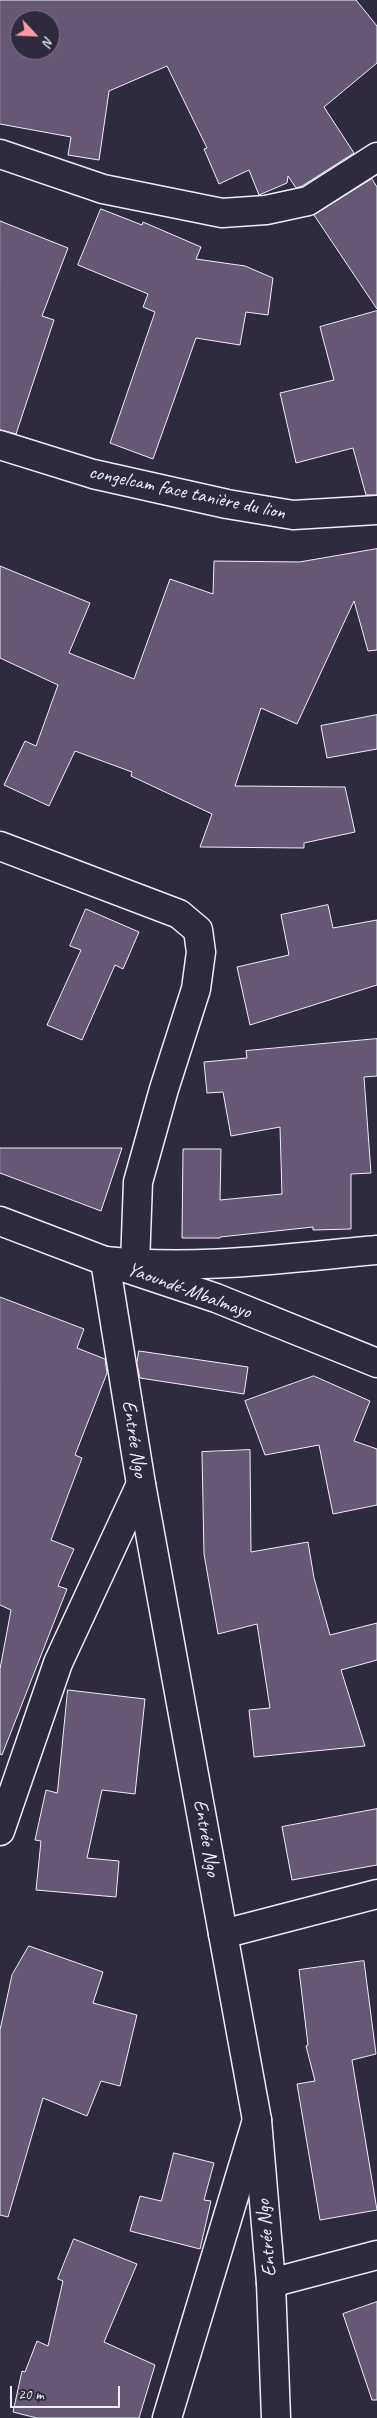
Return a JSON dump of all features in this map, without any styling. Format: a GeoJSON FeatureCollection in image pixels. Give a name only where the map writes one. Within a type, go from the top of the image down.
{"type":"FeatureCollection","features":[{"type":"Feature","properties":{"kind":"main road"},"geometry":{"type":"LineString","coordinates":[[0,154],[103,189],[222,213],[266,210],[308,201],[377,157]]}},
{"type":"Feature","properties":{"kind":"main road","name":"congelcam face tanière du lion"},"geometry":{"type":"LineString","coordinates":[[0,445],[93,474],[227,504],[293,516],[377,510]]}},
{"type":"Feature","properties":{"kind":"main road"},"geometry":{"type":"LineString","coordinates":[[0,846],[179,914],[198,930],[201,952],[196,989],[164,1089],[138,1182],[135,1264]]}},
{"type":"Feature","properties":{"kind":"main road","name":"Yaoundé-Mbalmayo"},"geometry":{"type":"LineString","coordinates":[[0,1221],[106,1261],[216,1298],[377,1363]]}},
{"type":"Feature","properties":{"kind":"main road"},"geometry":{"type":"LineString","coordinates":[[106,1261],[198,1266],[377,1250]]}},
{"type":"Feature","properties":{"kind":"main road","name":"Entrée Ngo"},"geometry":{"type":"LineString","coordinates":[[106,1261],[141,1484],[222,1934],[258,2120],[270,2283],[276,2418]]}},
{"type":"Feature","properties":{"kind":"main road"},"geometry":{"type":"LineString","coordinates":[[0,1831],[58,1663],[141,1484]]}},
{"type":"Feature","properties":{"kind":"main road"},"geometry":{"type":"LineString","coordinates":[[222,1934],[377,1894]]}},
{"type":"Feature","properties":{"kind":"main road"},"geometry":{"type":"LineString","coordinates":[[167,2418],[258,2120]]}},
{"type":"Feature","properties":{"kind":"main road"},"geometry":{"type":"LineString","coordinates":[[270,2283],[377,2255]]}},
{"type":"Feature","properties":{"kind":"building"},"geometry":{"type":"Polygon","coordinates":[[[0,0],[356,0],[377,26],[377,63],[324,107],[354,153],[302,186],[296,188],[288,176],[287,183],[259,195],[249,170],[219,184],[204,149],[207,148],[167,66],[109,91],[99,160],[68,155],[71,137],[0,124],[0,0]]]}},
{"type":"Feature","properties":{"kind":"building"},"geometry":{"type":"Polygon","coordinates":[[[372,179],[377,187],[377,309],[314,215],[372,179]]]}},
{"type":"Feature","properties":{"kind":"building"},"geometry":{"type":"Polygon","coordinates":[[[101,209],[142,225],[143,222],[201,247],[196,259],[245,266],[273,278],[268,315],[246,312],[240,345],[196,338],[153,459],[110,443],[155,312],[143,307],[148,294],[78,265],[101,209]]]}},
{"type":"Feature","properties":{"kind":"building"},"geometry":{"type":"Polygon","coordinates":[[[0,221],[68,248],[42,316],[54,320],[16,434],[0,430],[0,221]]]}},
{"type":"Feature","properties":{"kind":"building"},"geometry":{"type":"Polygon","coordinates":[[[377,311],[377,495],[366,495],[353,448],[296,463],[280,393],[334,380],[320,327],[377,311]]]}},
{"type":"Feature","properties":{"kind":"building"},"geometry":{"type":"Polygon","coordinates":[[[377,549],[377,650],[368,651],[354,601],[297,724],[261,708],[235,786],[345,787],[355,832],[304,843],[304,848],[200,847],[212,814],[131,776],[132,772],[75,751],[49,806],[4,785],[25,741],[36,746],[58,685],[0,658],[0,566],[90,603],[69,653],[134,679],[170,579],[213,594],[214,561],[299,562],[377,549]]]}},
{"type":"Feature","properties":{"kind":"building"},"geometry":{"type":"Polygon","coordinates":[[[377,715],[377,749],[327,758],[321,726],[377,715]]]}},
{"type":"Feature","properties":{"kind":"building"},"geometry":{"type":"Polygon","coordinates":[[[328,905],[333,928],[377,920],[377,985],[250,1025],[237,967],[289,955],[281,915],[328,905]]]}},
{"type":"Feature","properties":{"kind":"building"},"geometry":{"type":"Polygon","coordinates":[[[86,909],[139,932],[123,969],[115,965],[82,1040],[47,1025],[81,950],[70,946],[86,909]]]}},
{"type":"Feature","properties":{"kind":"building"},"geometry":{"type":"Polygon","coordinates":[[[377,1039],[377,1076],[364,1077],[371,1173],[351,1174],[351,1229],[313,1230],[313,1227],[220,1238],[182,1238],[183,1149],[221,1149],[220,1200],[282,1194],[280,1127],[231,1136],[223,1092],[207,1093],[204,1062],[247,1058],[246,1051],[377,1039]]]}},
{"type":"Feature","properties":{"kind":"building"},"geometry":{"type":"Polygon","coordinates":[[[0,1148],[122,1148],[101,1211],[0,1173],[0,1148]]]}},
{"type":"Feature","properties":{"kind":"building"},"geometry":{"type":"Polygon","coordinates":[[[0,1297],[84,1329],[77,1348],[105,1359],[107,1373],[75,1455],[82,1458],[51,1540],[74,1549],[58,1586],[67,1589],[2,1755],[0,1754],[0,1669],[11,1610],[0,1605],[0,1297]]]}},
{"type":"Feature","properties":{"kind":"building"},"geometry":{"type":"Polygon","coordinates":[[[139,1351],[248,1367],[244,1394],[140,1378],[137,1364],[139,1351]]]}},
{"type":"Feature","properties":{"kind":"building"},"geometry":{"type":"Polygon","coordinates":[[[314,1376],[370,1401],[354,1441],[377,1449],[377,1505],[333,1514],[319,1445],[265,1455],[245,1401],[314,1376]]]}},
{"type":"Feature","properties":{"kind":"building"},"geometry":{"type":"Polygon","coordinates":[[[250,1450],[251,1552],[308,1542],[314,1578],[330,1635],[377,1623],[377,1660],[341,1670],[365,1746],[254,1757],[249,1710],[270,1708],[257,1624],[218,1634],[204,1554],[202,1452],[250,1450]]]}},
{"type":"Feature","properties":{"kind":"building"},"geometry":{"type":"Polygon","coordinates":[[[68,1690],[145,1699],[135,1794],[102,1790],[87,1858],[119,1861],[116,1897],[36,1890],[41,1841],[35,1840],[46,1790],[57,1793],[68,1690]]]}},
{"type":"Feature","properties":{"kind":"building"},"geometry":{"type":"Polygon","coordinates":[[[377,1809],[377,1865],[292,1880],[282,1827],[377,1809]]]}},
{"type":"Feature","properties":{"kind":"building"},"geometry":{"type":"Polygon","coordinates":[[[29,1946],[103,1972],[93,2003],[137,2015],[120,2086],[101,2081],[87,2116],[43,2098],[8,2217],[0,2215],[0,2030],[12,1975],[29,1946]]]}},
{"type":"Feature","properties":{"kind":"building"},"geometry":{"type":"Polygon","coordinates":[[[364,1961],[376,2054],[352,2060],[377,2210],[320,2220],[297,2084],[315,2081],[306,2046],[308,2045],[299,1970],[364,1961]]]}},
{"type":"Feature","properties":{"kind":"building"},"geometry":{"type":"Polygon","coordinates":[[[174,2153],[214,2163],[204,2200],[211,2201],[200,2249],[130,2231],[140,2196],[161,2201],[174,2153]]]}},
{"type":"Feature","properties":{"kind":"building"},"geometry":{"type":"Polygon","coordinates":[[[74,2239],[137,2264],[104,2342],[155,2365],[139,2418],[37,2418],[13,2412],[22,2371],[25,2372],[37,2341],[48,2346],[63,2281],[58,2279],[74,2239]]]}},
{"type":"Feature","properties":{"kind":"building"},"geometry":{"type":"Polygon","coordinates":[[[377,2302],[377,2400],[372,2400],[343,2314],[377,2302]]]}}]}
